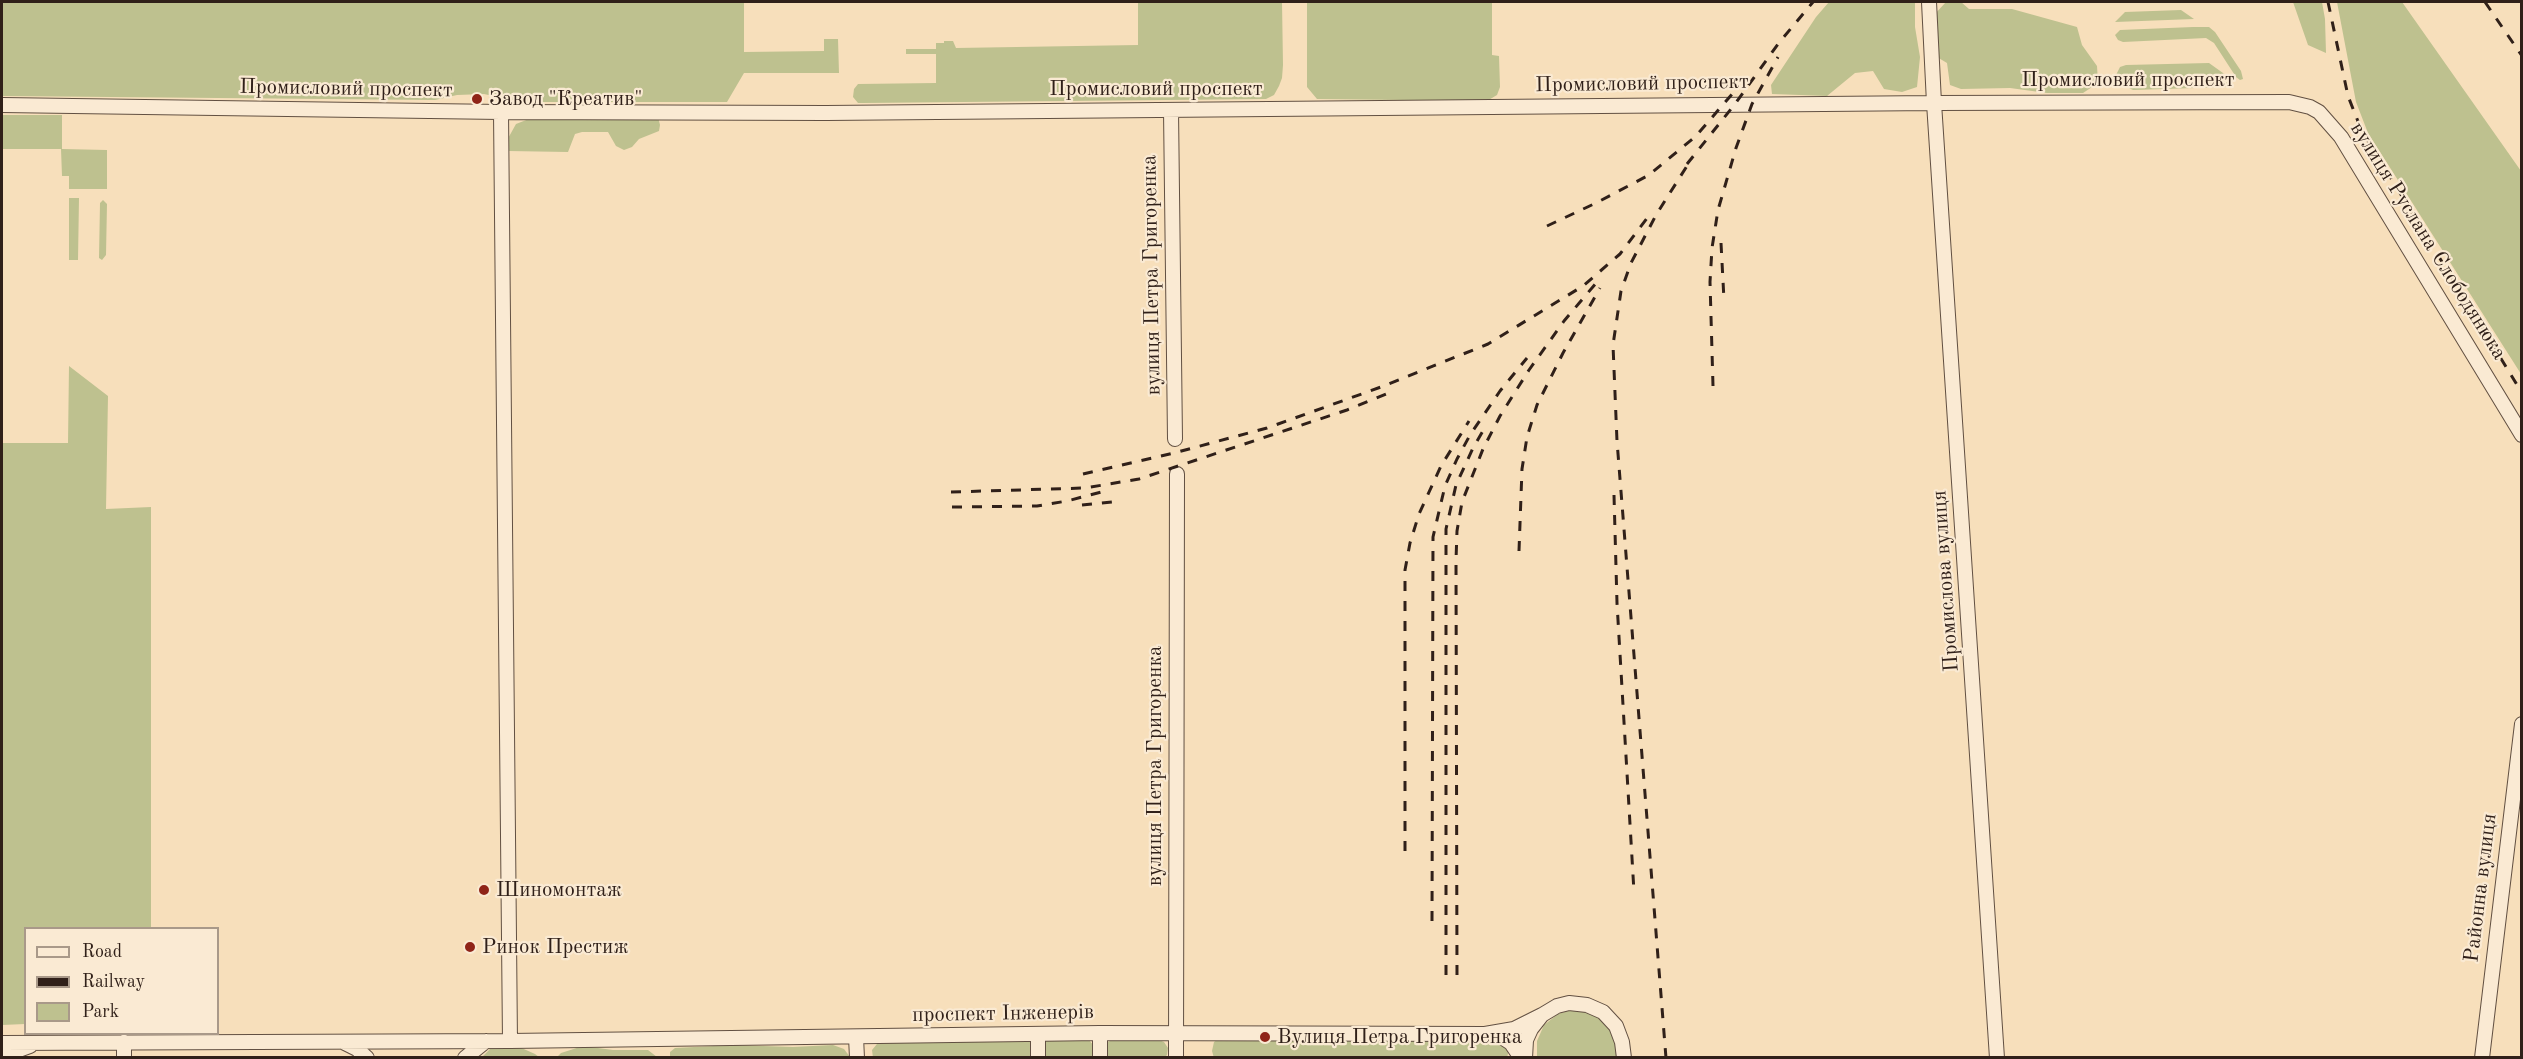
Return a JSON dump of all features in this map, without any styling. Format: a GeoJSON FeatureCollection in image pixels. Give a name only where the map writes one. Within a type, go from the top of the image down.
{"type":"FeatureCollection","features":[{"type":"Feature","properties":{"kind":"street","name":"Промислова вулиця"},"geometry":{"type":"LineString","coordinates":[[1929,2],[1997,1058]]}},
{"type":"Feature","properties":{"kind":"street","name":"Промисловий проспект"},"geometry":{"type":"LineString","coordinates":[[2,105],[501,112],[826,113],[2246,101],[2289,102],[2310,107]]}},
{"type":"Feature","properties":{"kind":"street","name":"вулиця Руслана Слободянюка"},"geometry":{"type":"LineString","coordinates":[[2310,107],[2326,118],[2340,137],[2522,435]]}},
{"type":"Feature","properties":{"kind":"street","name":"вулиця Петра Григоренка"},"geometry":{"type":"LineString","coordinates":[[1171,110],[1175,439]]}},
{"type":"Feature","properties":{"kind":"street"},"geometry":{"type":"LineString","coordinates":[[501,112],[510,1041]]}},
{"type":"Feature","properties":{"kind":"street","name":"вулиця Петра Григоренка"},"geometry":{"type":"LineString","coordinates":[[1176,1058],[1177,474]]}},
{"type":"Feature","properties":{"kind":"street","name":"Районна вулиця"},"geometry":{"type":"LineString","coordinates":[[2482,1058],[2522,724]]}},
{"type":"Feature","properties":{"kind":"street","name":"проспект Інженерів"},"geometry":{"type":"LineString","coordinates":[[6,1053],[40,1042],[510,1041],[1100,1033],[1497,1034],[1523,1025],[1557,1006],[1569,1003],[1587,1005],[1603,1012],[1616,1026],[1622,1042],[1624,1057]]}},
{"type":"Feature","properties":{"kind":"street"},"geometry":{"type":"LineString","coordinates":[[1523,1058],[1526,1040],[1542,1015]]}},
{"type":"Feature","properties":{"kind":"street"},"geometry":{"type":"LineString","coordinates":[[1100,1033],[1100,1058]]}},
{"type":"Feature","properties":{"kind":"street"},"geometry":{"type":"LineString","coordinates":[[1497,1034],[1511,1043],[1523,1058]]}},
{"type":"Feature","properties":{"kind":"street"},"geometry":{"type":"LineString","coordinates":[[1038,1035],[1038,1058]]}},
{"type":"Feature","properties":{"kind":"street"},"geometry":{"type":"LineString","coordinates":[[856,1037],[857,1058]]}},
{"type":"Feature","properties":{"kind":"street"},"geometry":{"type":"LineString","coordinates":[[341,1041],[357,1049],[367,1058]]}},
{"type":"Feature","properties":{"kind":"street"},"geometry":{"type":"LineString","coordinates":[[465,1058],[486,1041]]}},
{"type":"Feature","properties":{"kind":"street"},"geometry":{"type":"LineString","coordinates":[[124,1042],[124,1058]]}},
{"type":"Feature","properties":{"kind":"green space"},"geometry":{"type":"Polygon","coordinates":[[[2,2],[744,2],[744,52],[824,51],[824,39],[838,39],[839,73],[744,73],[727,102],[520,102],[484,94],[457,95],[435,100],[2,96],[2,2]]]}},
{"type":"Feature","properties":{"kind":"green space"},"geometry":{"type":"Polygon","coordinates":[[[1138,2],[1282,2],[1282,78],[1274,95],[1266,99],[863,103],[858,103],[853,97],[854,89],[858,84],[936,83],[936,54],[906,54],[906,49],[936,49],[936,43],[944,43],[944,41],[953,41],[956,48],[1138,45],[1138,2]]]}},
{"type":"Feature","properties":{"kind":"green space"},"geometry":{"type":"Polygon","coordinates":[[[1307,2],[1492,2],[1492,55],[1499,56],[1500,87],[1497,95],[1487,101],[1317,99],[1307,87],[1307,2]]]}},
{"type":"Feature","properties":{"kind":"green space"},"geometry":{"type":"Polygon","coordinates":[[[1829,2],[1915,2],[1915,27],[1920,57],[1917,87],[1902,92],[1884,89],[1873,71],[1855,73],[1827,96],[1772,94],[1771,85],[1816,17],[1829,2]]]}},
{"type":"Feature","properties":{"kind":"green space"},"geometry":{"type":"Polygon","coordinates":[[[1946,2],[1961,2],[1969,9],[2012,9],[2077,27],[2082,45],[2097,66],[2098,83],[2083,93],[2047,93],[2010,88],[1961,89],[1950,85],[1947,63],[1937,57],[1934,15],[1946,2]]]}},
{"type":"Feature","properties":{"kind":"green space"},"geometry":{"type":"Polygon","coordinates":[[[2293,2],[2322,2],[2326,53],[2308,45],[2293,2]]]}},
{"type":"Feature","properties":{"kind":"green space"},"geometry":{"type":"Polygon","coordinates":[[[2337,2],[2402,2],[2521,171],[2521,374],[2368,133],[2356,102],[2337,2]]]}},
{"type":"Feature","properties":{"kind":"green space"},"geometry":{"type":"Polygon","coordinates":[[[2181,10],[2194,19],[2115,22],[2125,12],[2181,10]]]}},
{"type":"Feature","properties":{"kind":"green space"},"geometry":{"type":"Polygon","coordinates":[[[2209,27],[2215,32],[2241,71],[2243,79],[2236,77],[2214,43],[2206,38],[2123,42],[2115,35],[2120,30],[2209,27]]]}},
{"type":"Feature","properties":{"kind":"green space"},"geometry":{"type":"Polygon","coordinates":[[[2209,63],[2223,73],[2227,81],[2226,87],[2133,90],[2121,84],[2116,75],[2120,67],[2126,65],[2209,63]]]}},
{"type":"Feature","properties":{"kind":"green space"},"geometry":{"type":"Polygon","coordinates":[[[2,115],[62,115],[62,149],[107,150],[107,189],[69,189],[69,176],[62,176],[61,149],[2,149],[2,115]]]}},
{"type":"Feature","properties":{"kind":"green space"},"geometry":{"type":"Polygon","coordinates":[[[534,117],[658,117],[660,125],[659,131],[639,139],[632,147],[624,150],[616,146],[608,132],[582,132],[575,134],[568,152],[508,151],[506,142],[516,124],[534,117]]]}},
{"type":"Feature","properties":{"kind":"green space"},"geometry":{"type":"Polygon","coordinates":[[[69,198],[79,198],[78,260],[69,260],[69,198]]]}},
{"type":"Feature","properties":{"kind":"green space"},"geometry":{"type":"Polygon","coordinates":[[[103,200],[107,204],[106,255],[102,260],[99,258],[100,203],[103,200]]]}},
{"type":"Feature","properties":{"kind":"green space"},"geometry":{"type":"Polygon","coordinates":[[[69,366],[108,396],[106,509],[151,507],[151,927],[24,927],[24,1024],[2,1025],[2,443],[68,443],[69,366]]]}},
{"type":"Feature","properties":{"kind":"green space"},"geometry":{"type":"Polygon","coordinates":[[[1575,1009],[1598,1015],[1613,1033],[1617,1045],[1616,1057],[1537,1057],[1537,1041],[1544,1025],[1558,1014],[1575,1009]]]}},
{"type":"Feature","properties":{"kind":"green space"},"geometry":{"type":"Polygon","coordinates":[[[1495,1038],[1509,1049],[1507,1058],[1214,1058],[1212,1051],[1214,1042],[1217,1040],[1495,1038]]]}},
{"type":"Feature","properties":{"kind":"green space"},"geometry":{"type":"Polygon","coordinates":[[[986,1039],[1030,1041],[1030,1058],[873,1058],[872,1050],[877,1044],[893,1041],[951,1043],[986,1039]]]}},
{"type":"Feature","properties":{"kind":"green space"},"geometry":{"type":"Polygon","coordinates":[[[1044,1039],[1089,1040],[1094,1046],[1094,1057],[1044,1057],[1044,1039]]]}},
{"type":"Feature","properties":{"kind":"green space"},"geometry":{"type":"Polygon","coordinates":[[[1112,1040],[1159,1040],[1164,1042],[1168,1048],[1167,1055],[1165,1057],[1108,1057],[1106,1056],[1106,1043],[1112,1040]]]}},
{"type":"Feature","properties":{"kind":"green space"},"geometry":{"type":"Polygon","coordinates":[[[733,1045],[793,1047],[833,1045],[844,1049],[850,1057],[670,1058],[670,1052],[675,1048],[733,1045]]]}},
{"type":"Feature","properties":{"kind":"green space"},"geometry":{"type":"Polygon","coordinates":[[[517,1046],[539,1057],[481,1058],[491,1048],[517,1046]]]}},
{"type":"Feature","properties":{"kind":"green space"},"geometry":{"type":"Polygon","coordinates":[[[583,1046],[613,1050],[648,1050],[657,1057],[556,1058],[561,1053],[583,1046]]]}},
{"type":"Feature","properties":{"kind":"railway"},"geometry":{"type":"LineString","coordinates":[[1687,164],[1735,104],[1778,44],[1813,2]]}},
{"type":"Feature","properties":{"kind":"railway"},"geometry":{"type":"LineString","coordinates":[[2328,2],[2348,96],[2361,129],[2522,393]]}},
{"type":"Feature","properties":{"kind":"railway"},"geometry":{"type":"LineString","coordinates":[[2485,2],[2522,56]]}},
{"type":"Feature","properties":{"kind":"railway"},"geometry":{"type":"LineString","coordinates":[[1713,386],[1710,282],[1718,210],[1752,104],[1778,57]]}},
{"type":"Feature","properties":{"kind":"railway"},"geometry":{"type":"LineString","coordinates":[[1547,226],[1649,175],[1696,136],[1739,86]]}},
{"type":"Feature","properties":{"kind":"railway"},"geometry":{"type":"LineString","coordinates":[[1666,1058],[1617,441],[1613,345],[1621,291],[1631,263],[1656,215],[1692,158]]}},
{"type":"Feature","properties":{"kind":"railway"},"geometry":{"type":"LineString","coordinates":[[1083,474],[1267,428],[1381,387],[1488,344],[1583,286],[1620,254],[1648,217]]}},
{"type":"Feature","properties":{"kind":"railway"},"geometry":{"type":"LineString","coordinates":[[1721,243],[1724,300]]}},
{"type":"Feature","properties":{"kind":"railway"},"geometry":{"type":"LineString","coordinates":[[1457,975],[1456,560],[1457,531],[1462,502],[1483,449],[1500,416],[1564,321],[1597,282]]}},
{"type":"Feature","properties":{"kind":"railway"},"geometry":{"type":"LineString","coordinates":[[1519,551],[1522,469],[1527,437],[1537,405],[1600,288]]}},
{"type":"Feature","properties":{"kind":"railway"},"geometry":{"type":"LineString","coordinates":[[1432,921],[1433,537],[1445,486],[1457,459],[1470,435],[1500,391],[1527,358]]}},
{"type":"Feature","properties":{"kind":"railway"},"geometry":{"type":"LineString","coordinates":[[951,492],[1085,488],[1139,479],[1347,410],[1386,394]]}},
{"type":"Feature","properties":{"kind":"railway"},"geometry":{"type":"LineString","coordinates":[[1405,851],[1405,570],[1419,514],[1441,466],[1469,421]]}},
{"type":"Feature","properties":{"kind":"railway"},"geometry":{"type":"LineString","coordinates":[[1446,975],[1446,529],[1456,485],[1487,424]]}},
{"type":"Feature","properties":{"kind":"railway"},"geometry":{"type":"LineString","coordinates":[[952,507],[1037,506],[1109,490]]}},
{"type":"Feature","properties":{"kind":"railway"},"geometry":{"type":"LineString","coordinates":[[1614,495],[1617,603],[1634,892]]}},
{"type":"Feature","properties":{"kind":"railway"},"geometry":{"type":"LineString","coordinates":[[1082,505],[1112,502]]}},
{"type":"Feature","properties":{"kind":"place","name":"Завод \"Креатив\""},"geometry":{"type":"Point","coordinates":[477,99]}},
{"type":"Feature","properties":{"kind":"place","name":"Шиномонтаж"},"geometry":{"type":"Point","coordinates":[484,890]}},
{"type":"Feature","properties":{"kind":"place","name":"Ринок Престиж"},"geometry":{"type":"Point","coordinates":[470,947]}},
{"type":"Feature","properties":{"kind":"place","name":"Вулиця Петра Григоренка"},"geometry":{"type":"Point","coordinates":[1265,1037]}}]}
